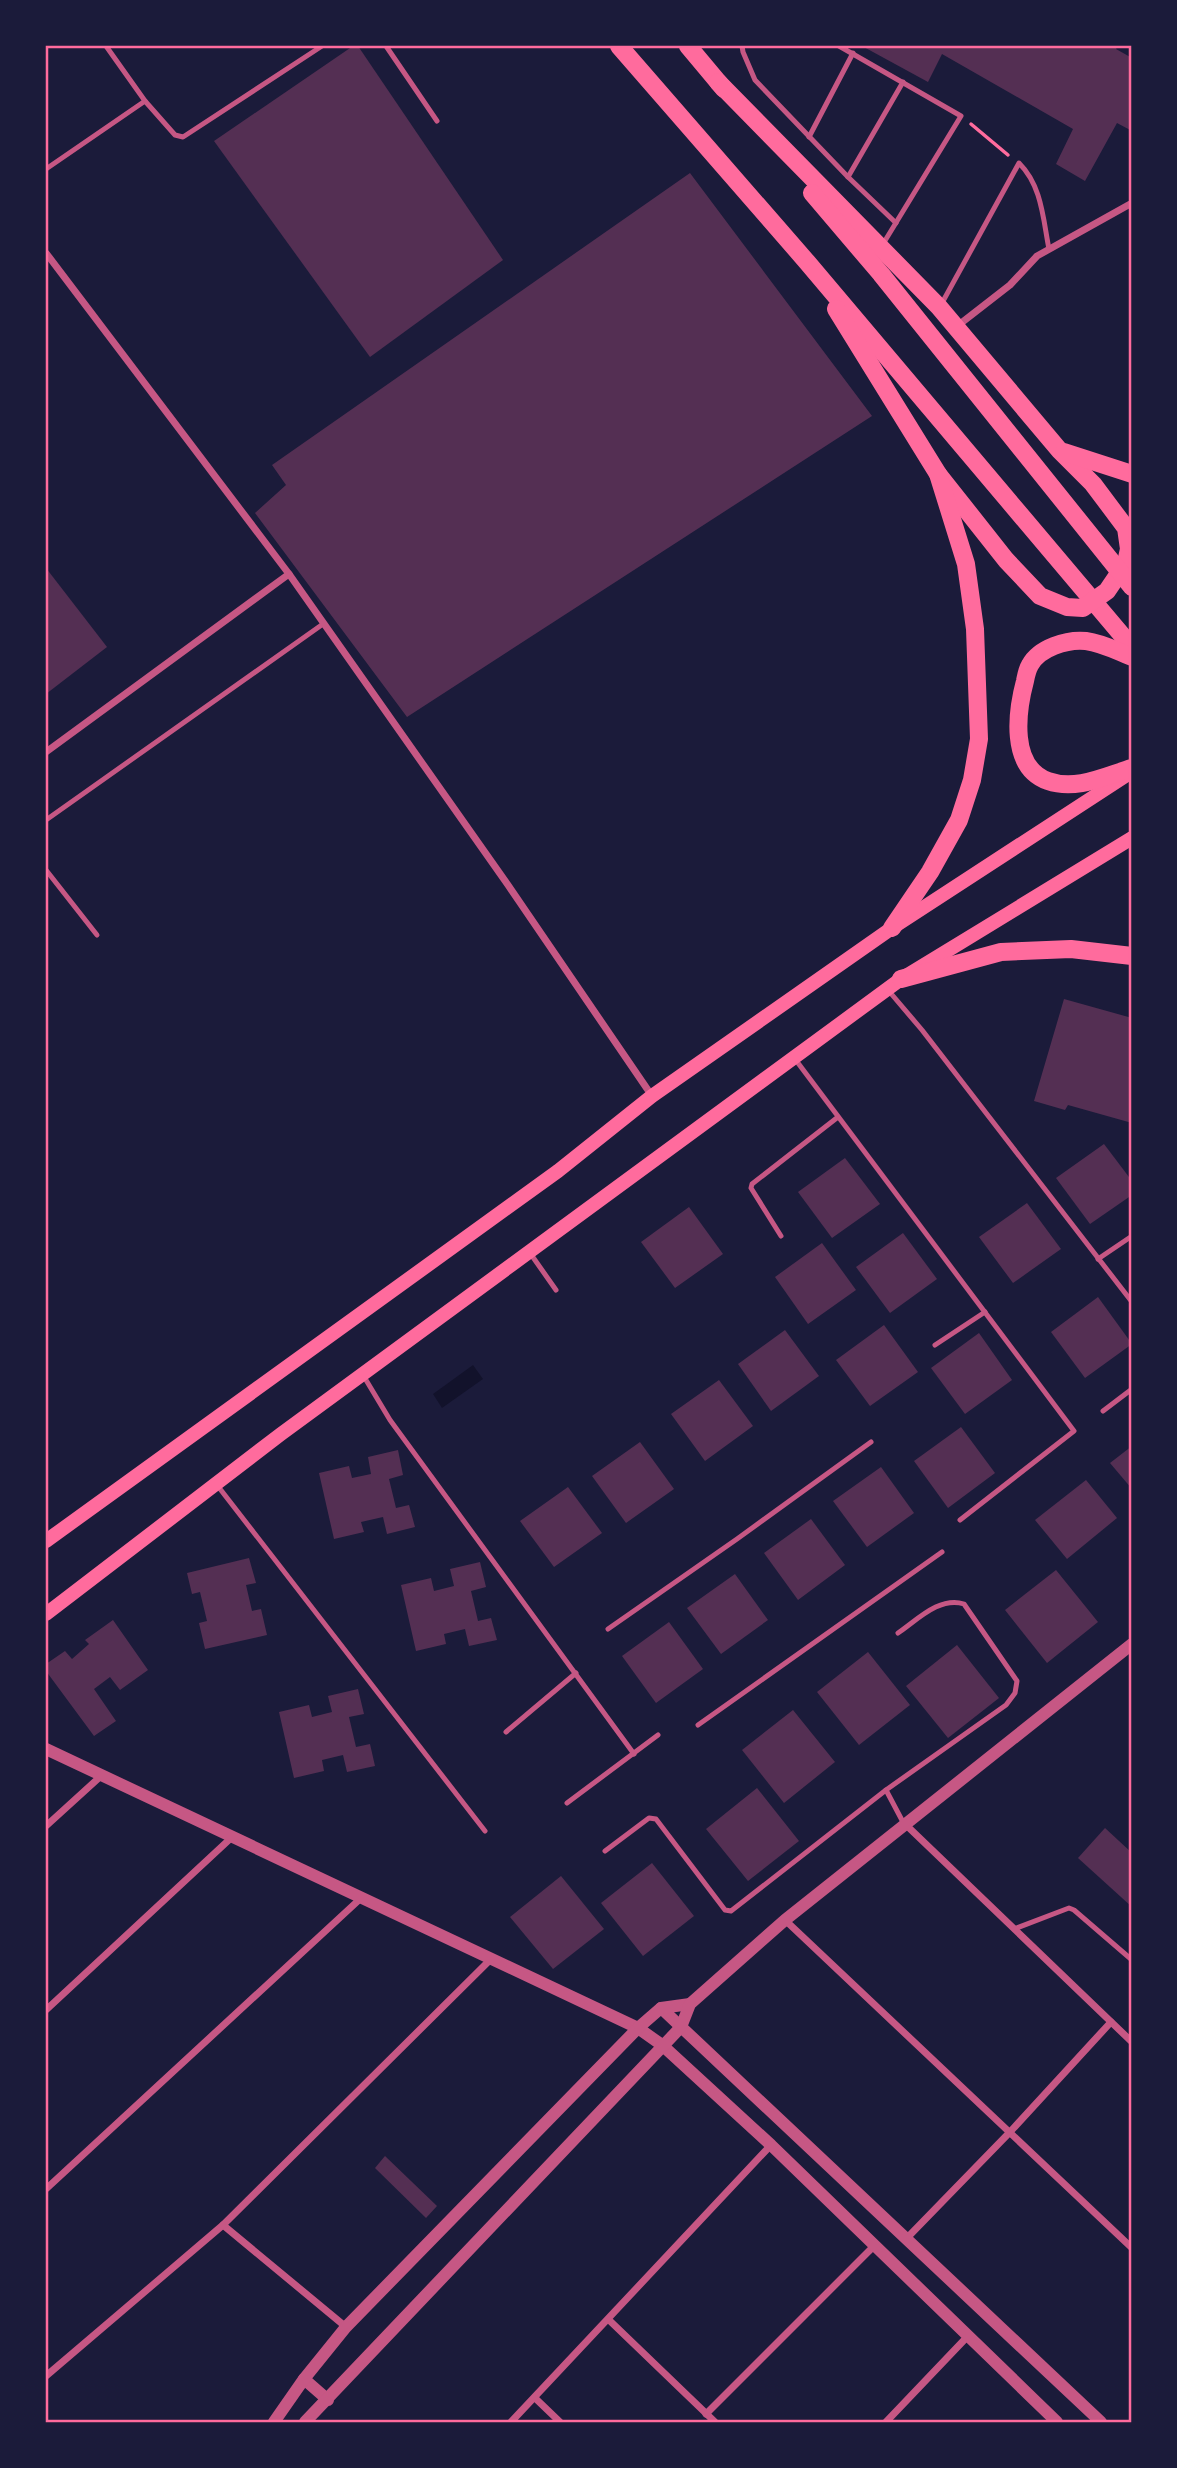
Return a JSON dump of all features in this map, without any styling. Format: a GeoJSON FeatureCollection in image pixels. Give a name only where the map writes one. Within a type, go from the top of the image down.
{"type":"FeatureCollection","features":[{"type":"Feature","properties":{"kind":"main road"},"geometry":{"type":"LineString","coordinates":[[619,46],[807,261],[1132,647]]}},
{"type":"Feature","properties":{"kind":"main road"},"geometry":{"type":"LineString","coordinates":[[690,46],[881,274],[1132,587]]}},
{"type":"Feature","properties":{"kind":"main road"},"geometry":{"type":"LineString","coordinates":[[718,82],[939,307],[1060,451],[1093,484],[1126,528],[1129,549],[1126,563],[1107,591],[1083,608],[1067,607],[1040,596],[1006,560],[938,474],[890,400],[807,261]]}},
{"type":"Feature","properties":{"kind":"main road"},"geometry":{"type":"LineString","coordinates":[[1060,451],[1132,474]]}},
{"type":"Feature","properties":{"kind":"main road"},"geometry":{"type":"LineString","coordinates":[[891,928],[930,872],[959,820],[972,780],[979,738],[975,629],[970,586],[938,474]]}},
{"type":"Feature","properties":{"kind":"main road"},"geometry":{"type":"LineString","coordinates":[[1132,657],[1084,640],[1052,647],[1040,654],[1029,666],[1018,712],[1018,727],[1023,753],[1029,766],[1047,781],[1094,781],[1132,770]]}},
{"type":"Feature","properties":{"kind":"main road"},"geometry":{"type":"LineString","coordinates":[[46,1541],[558,1171],[653,1096],[891,928],[1132,770]]}},
{"type":"Feature","properties":{"kind":"main road"},"geometry":{"type":"LineString","coordinates":[[46,1614],[362,1375],[894,984],[1132,838]]}},
{"type":"Feature","properties":{"kind":"main road"},"geometry":{"type":"LineString","coordinates":[[894,984],[1002,952],[1071,949],[1132,956]]}},
{"type":"Feature","properties":{"kind":"street"},"geometry":{"type":"LineString","coordinates":[[956,327],[1010,285],[1037,256],[1132,203]]}},
{"type":"Feature","properties":{"kind":"street"},"geometry":{"type":"LineString","coordinates":[[46,253],[289,574],[653,1096]]}},
{"type":"Feature","properties":{"kind":"street"},"geometry":{"type":"LineString","coordinates":[[46,752],[289,574]]}},
{"type":"Feature","properties":{"kind":"street"},"geometry":{"type":"LineString","coordinates":[[305,2423],[681,2027],[690,2004],[785,1920],[1132,1644]]}},
{"type":"Feature","properties":{"kind":"street"},"geometry":{"type":"LineString","coordinates":[[46,1749],[638,2028],[662,2045],[771,2145],[1057,2423]]}},
{"type":"Feature","properties":{"kind":"street"},"geometry":{"type":"LineString","coordinates":[[46,1826],[101,1776]]}},
{"type":"Feature","properties":{"kind":"street"},"geometry":{"type":"LineString","coordinates":[[904,1824],[1132,2042]]}},
{"type":"Feature","properties":{"kind":"street"},"geometry":{"type":"LineString","coordinates":[[46,2010],[231,1838]]}},
{"type":"Feature","properties":{"kind":"street"},"geometry":{"type":"LineString","coordinates":[[46,2189],[360,1899]]}},
{"type":"Feature","properties":{"kind":"street"},"geometry":{"type":"LineString","coordinates":[[785,1920],[1132,2248]]}},
{"type":"Feature","properties":{"kind":"street"},"geometry":{"type":"LineString","coordinates":[[46,2376],[223,2225],[491,1959]]}},
{"type":"Feature","properties":{"kind":"street"},"geometry":{"type":"LineString","coordinates":[[274,2423],[304,2379],[346,2327],[638,2028],[661,2008],[690,2004]]}},
{"type":"Feature","properties":{"kind":"street"},"geometry":{"type":"LineString","coordinates":[[661,2008],[1101,2423]]}},
{"type":"Feature","properties":{"kind":"street"},"geometry":{"type":"LineString","coordinates":[[907,2238],[1010,2132],[1111,2022]]}},
{"type":"Feature","properties":{"kind":"street"},"geometry":{"type":"LineString","coordinates":[[512,2423],[771,2145]]}},
{"type":"Feature","properties":{"kind":"street"},"geometry":{"type":"LineString","coordinates":[[223,2225],[346,2327]]}},
{"type":"Feature","properties":{"kind":"street"},"geometry":{"type":"LineString","coordinates":[[706,2414],[874,2246]]}},
{"type":"Feature","properties":{"kind":"street"},"geometry":{"type":"LineString","coordinates":[[609,2320],[715,2423]]}},
{"type":"Feature","properties":{"kind":"street"},"geometry":{"type":"LineString","coordinates":[[886,2423],[967,2337]]}},
{"type":"Feature","properties":{"kind":"street"},"geometry":{"type":"LineString","coordinates":[[304,2379],[328,2400]]}},
{"type":"Feature","properties":{"kind":"street"},"geometry":{"type":"LineString","coordinates":[[535,2398],[560,2423]]}},
{"type":"Feature","properties":{"kind":"lane"},"geometry":{"type":"LineString","coordinates":[[106,46],[145,101],[175,135],[183,137],[322,46]]}},
{"type":"Feature","properties":{"kind":"lane"},"geometry":{"type":"LineString","coordinates":[[386,46],[437,121]]}},
{"type":"Feature","properties":{"kind":"lane"},"geometry":{"type":"LineString","coordinates":[[742,46],[755,80],[896,223]]}},
{"type":"Feature","properties":{"kind":"lane"},"geometry":{"type":"LineString","coordinates":[[839,46],[961,116],[880,247]]}},
{"type":"Feature","properties":{"kind":"lane"},"geometry":{"type":"LineString","coordinates":[[809,137],[853,53]]}},
{"type":"Feature","properties":{"kind":"lane"},"geometry":{"type":"LineString","coordinates":[[848,177],[903,82]]}},
{"type":"Feature","properties":{"kind":"lane"},"geometry":{"type":"LineString","coordinates":[[46,169],[145,101]]}},
{"type":"Feature","properties":{"kind":"lane"},"geometry":{"type":"LineString","coordinates":[[939,307],[1019,163],[1034,183],[1041,203],[1049,249]]}},
{"type":"Feature","properties":{"kind":"lane"},"geometry":{"type":"LineString","coordinates":[[46,820],[323,624]]}},
{"type":"Feature","properties":{"kind":"lane"},"geometry":{"type":"LineString","coordinates":[[46,870],[97,935]]}},
{"type":"Feature","properties":{"kind":"lane"},"geometry":{"type":"LineString","coordinates":[[894,984],[922,1030],[1132,1302]]}},
{"type":"Feature","properties":{"kind":"lane"},"geometry":{"type":"LineString","coordinates":[[794,1058],[1074,1431],[960,1520]]}},
{"type":"Feature","properties":{"kind":"lane"},"geometry":{"type":"LineString","coordinates":[[781,1236],[751,1188],[752,1184],[838,1117]]}},
{"type":"Feature","properties":{"kind":"lane"},"geometry":{"type":"LineString","coordinates":[[1098,1259],[1132,1236]]}},
{"type":"Feature","properties":{"kind":"lane"},"geometry":{"type":"LineString","coordinates":[[530,1253],[556,1290]]}},
{"type":"Feature","properties":{"kind":"lane"},"geometry":{"type":"LineString","coordinates":[[935,1345],[985,1312]]}},
{"type":"Feature","properties":{"kind":"lane"},"geometry":{"type":"LineString","coordinates":[[362,1375],[390,1420],[634,1754]]}},
{"type":"Feature","properties":{"kind":"lane"},"geometry":{"type":"LineString","coordinates":[[1103,1411],[1132,1389]]}},
{"type":"Feature","properties":{"kind":"lane"},"geometry":{"type":"LineString","coordinates":[[608,1629],[871,1442]]}},
{"type":"Feature","properties":{"kind":"lane"},"geometry":{"type":"LineString","coordinates":[[216,1484],[485,1831]]}},
{"type":"Feature","properties":{"kind":"lane"},"geometry":{"type":"LineString","coordinates":[[698,1725],[942,1552]]}},
{"type":"Feature","properties":{"kind":"lane"},"geometry":{"type":"LineString","coordinates":[[605,1851],[649,1818],[656,1819],[725,1910],[731,1911],[886,1790],[1006,1705],[1015,1693],[1017,1681],[964,1604],[955,1601],[942,1603],[898,1633]]}},
{"type":"Feature","properties":{"kind":"lane"},"geometry":{"type":"LineString","coordinates":[[506,1732],[576,1673]]}},
{"type":"Feature","properties":{"kind":"lane"},"geometry":{"type":"LineString","coordinates":[[568,1803],[658,1735]]}},
{"type":"Feature","properties":{"kind":"lane"},"geometry":{"type":"LineString","coordinates":[[886,1790],[904,1824]]}},
{"type":"Feature","properties":{"kind":"lane"},"geometry":{"type":"LineString","coordinates":[[1014,1929],[1069,1908],[1132,1960]]}},
{"type":"Feature","properties":{"kind":"path"},"geometry":{"type":"LineString","coordinates":[[961,116],[1019,163]]}},
{"type":"Feature","properties":{"kind":"shaded area"},"geometry":{"type":"Polygon","coordinates":[[[473,1365],[483,1379],[442,1408],[433,1394],[473,1365]]]}},
{"type":"Feature","properties":{"kind":"building"},"geometry":{"type":"Polygon","coordinates":[[[353,46],[358,46],[503,260],[370,357],[214,141],[353,46]]]}},
{"type":"Feature","properties":{"kind":"building"},"geometry":{"type":"Polygon","coordinates":[[[862,46],[1118,46],[1116,49],[1132,58],[1132,131],[1117,123],[1085,181],[1056,164],[1073,129],[942,54],[928,82],[862,46]]]}},
{"type":"Feature","properties":{"kind":"building"},"geometry":{"type":"Polygon","coordinates":[[[690,173],[872,416],[407,717],[255,513],[286,485],[272,465],[690,173]]]}},
{"type":"Feature","properties":{"kind":"building"},"geometry":{"type":"Polygon","coordinates":[[[46,568],[107,647],[46,694],[46,568]]]}},
{"type":"Feature","properties":{"kind":"building"},"geometry":{"type":"Polygon","coordinates":[[[1064,999],[1132,1018],[1132,1123],[1068,1105],[1065,1110],[1034,1101],[1064,999]]]}},
{"type":"Feature","properties":{"kind":"building"},"geometry":{"type":"Polygon","coordinates":[[[1104,1144],[1132,1181],[1132,1195],[1090,1224],[1056,1178],[1104,1144]]]}},
{"type":"Feature","properties":{"kind":"building"},"geometry":{"type":"Polygon","coordinates":[[[845,1158],[880,1204],[832,1238],[798,1192],[845,1158]]]}},
{"type":"Feature","properties":{"kind":"building"},"geometry":{"type":"Polygon","coordinates":[[[1027,1203],[1061,1249],[1013,1283],[979,1237],[1027,1203]]]}},
{"type":"Feature","properties":{"kind":"building"},"geometry":{"type":"Polygon","coordinates":[[[689,1207],[723,1254],[675,1288],[641,1242],[689,1207]]]}},
{"type":"Feature","properties":{"kind":"building"},"geometry":{"type":"Polygon","coordinates":[[[903,1233],[937,1279],[890,1313],[856,1267],[903,1233]]]}},
{"type":"Feature","properties":{"kind":"building"},"geometry":{"type":"Polygon","coordinates":[[[822,1243],[856,1290],[808,1324],[775,1277],[822,1243]]]}},
{"type":"Feature","properties":{"kind":"building"},"geometry":{"type":"Polygon","coordinates":[[[1098,1297],[1132,1344],[1085,1378],[1051,1332],[1098,1297]]]}},
{"type":"Feature","properties":{"kind":"building"},"geometry":{"type":"Polygon","coordinates":[[[884,1325],[918,1372],[870,1406],[836,1360],[884,1325]]]}},
{"type":"Feature","properties":{"kind":"building"},"geometry":{"type":"Polygon","coordinates":[[[785,1330],[819,1376],[771,1411],[738,1364],[785,1330]]]}},
{"type":"Feature","properties":{"kind":"building"},"geometry":{"type":"Polygon","coordinates":[[[979,1333],[1012,1380],[965,1414],[931,1368],[979,1333]]]}},
{"type":"Feature","properties":{"kind":"building"},"geometry":{"type":"Polygon","coordinates":[[[719,1380],[753,1426],[705,1461],[671,1414],[719,1380]]]}},
{"type":"Feature","properties":{"kind":"building"},"geometry":{"type":"Polygon","coordinates":[[[961,1427],[995,1473],[948,1508],[914,1461],[961,1427]]]}},
{"type":"Feature","properties":{"kind":"building"},"geometry":{"type":"Polygon","coordinates":[[[640,1442],[674,1489],[626,1523],[592,1476],[640,1442]]]}},
{"type":"Feature","properties":{"kind":"building"},"geometry":{"type":"Polygon","coordinates":[[[1132,1446],[1132,1489],[1110,1463],[1132,1446]]]}},
{"type":"Feature","properties":{"kind":"building"},"geometry":{"type":"Polygon","coordinates":[[[398,1450],[403,1475],[389,1479],[396,1508],[409,1505],[415,1527],[387,1534],[383,1517],[361,1522],[364,1532],[334,1539],[319,1473],[349,1466],[352,1478],[371,1474],[368,1457],[398,1450]]]}},
{"type":"Feature","properties":{"kind":"building"},"geometry":{"type":"Polygon","coordinates":[[[881,1467],[914,1513],[867,1547],[833,1501],[881,1467]]]}},
{"type":"Feature","properties":{"kind":"building"},"geometry":{"type":"Polygon","coordinates":[[[1086,1480],[1117,1518],[1067,1559],[1035,1520],[1086,1480]]]}},
{"type":"Feature","properties":{"kind":"building"},"geometry":{"type":"Polygon","coordinates":[[[568,1487],[602,1533],[554,1567],[520,1521],[568,1487]]]}},
{"type":"Feature","properties":{"kind":"building"},"geometry":{"type":"Polygon","coordinates":[[[811,1519],[845,1565],[798,1600],[764,1553],[811,1519]]]}},
{"type":"Feature","properties":{"kind":"building"},"geometry":{"type":"Polygon","coordinates":[[[249,1558],[256,1583],[246,1585],[252,1611],[261,1609],[267,1635],[205,1649],[199,1623],[207,1621],[200,1592],[192,1594],[187,1573],[249,1558]]]}},
{"type":"Feature","properties":{"kind":"building"},"geometry":{"type":"Polygon","coordinates":[[[480,1562],[486,1587],[471,1591],[478,1621],[491,1618],[497,1640],[469,1646],[465,1629],[444,1634],[446,1644],[416,1651],[401,1585],[431,1578],[434,1591],[454,1586],[450,1569],[480,1562]]]}},
{"type":"Feature","properties":{"kind":"building"},"geometry":{"type":"Polygon","coordinates":[[[1056,1570],[1098,1622],[1047,1663],[1005,1610],[1056,1570]]]}},
{"type":"Feature","properties":{"kind":"building"},"geometry":{"type":"Polygon","coordinates":[[[735,1574],[768,1620],[721,1654],[687,1608],[735,1574]]]}},
{"type":"Feature","properties":{"kind":"building"},"geometry":{"type":"Polygon","coordinates":[[[113,1620],[148,1670],[120,1690],[110,1677],[94,1689],[116,1721],[94,1736],[46,1671],[46,1664],[65,1651],[72,1659],[89,1644],[85,1640],[113,1620]]]}},
{"type":"Feature","properties":{"kind":"building"},"geometry":{"type":"Polygon","coordinates":[[[669,1622],[703,1669],[656,1703],[622,1656],[669,1622]]]}},
{"type":"Feature","properties":{"kind":"building"},"geometry":{"type":"Polygon","coordinates":[[[957,1645],[999,1698],[948,1738],[906,1686],[957,1645]]]}},
{"type":"Feature","properties":{"kind":"building"},"geometry":{"type":"Polygon","coordinates":[[[868,1652],[910,1705],[859,1745],[817,1692],[868,1652]]]}},
{"type":"Feature","properties":{"kind":"building"},"geometry":{"type":"Polygon","coordinates":[[[358,1689],[364,1714],[349,1717],[356,1747],[370,1744],[375,1766],[347,1772],[343,1755],[322,1760],[324,1771],[294,1778],[279,1712],[309,1705],[312,1717],[332,1712],[328,1696],[358,1689]]]}},
{"type":"Feature","properties":{"kind":"building"},"geometry":{"type":"Polygon","coordinates":[[[793,1710],[835,1762],[784,1803],[742,1750],[793,1710]]]}},
{"type":"Feature","properties":{"kind":"building"},"geometry":{"type":"Polygon","coordinates":[[[757,1788],[799,1841],[748,1881],[706,1829],[757,1788]]]}},
{"type":"Feature","properties":{"kind":"building"},"geometry":{"type":"Polygon","coordinates":[[[1105,1828],[1132,1853],[1132,1907],[1078,1858],[1105,1828]]]}},
{"type":"Feature","properties":{"kind":"building"},"geometry":{"type":"Polygon","coordinates":[[[652,1863],[694,1916],[643,1956],[601,1903],[652,1863]]]}},
{"type":"Feature","properties":{"kind":"building"},"geometry":{"type":"Polygon","coordinates":[[[561,1876],[604,1929],[553,1969],[510,1917],[561,1876]]]}},
{"type":"Feature","properties":{"kind":"building"},"geometry":{"type":"Polygon","coordinates":[[[385,2156],[437,2206],[426,2218],[375,2168],[385,2156]]]}}]}
